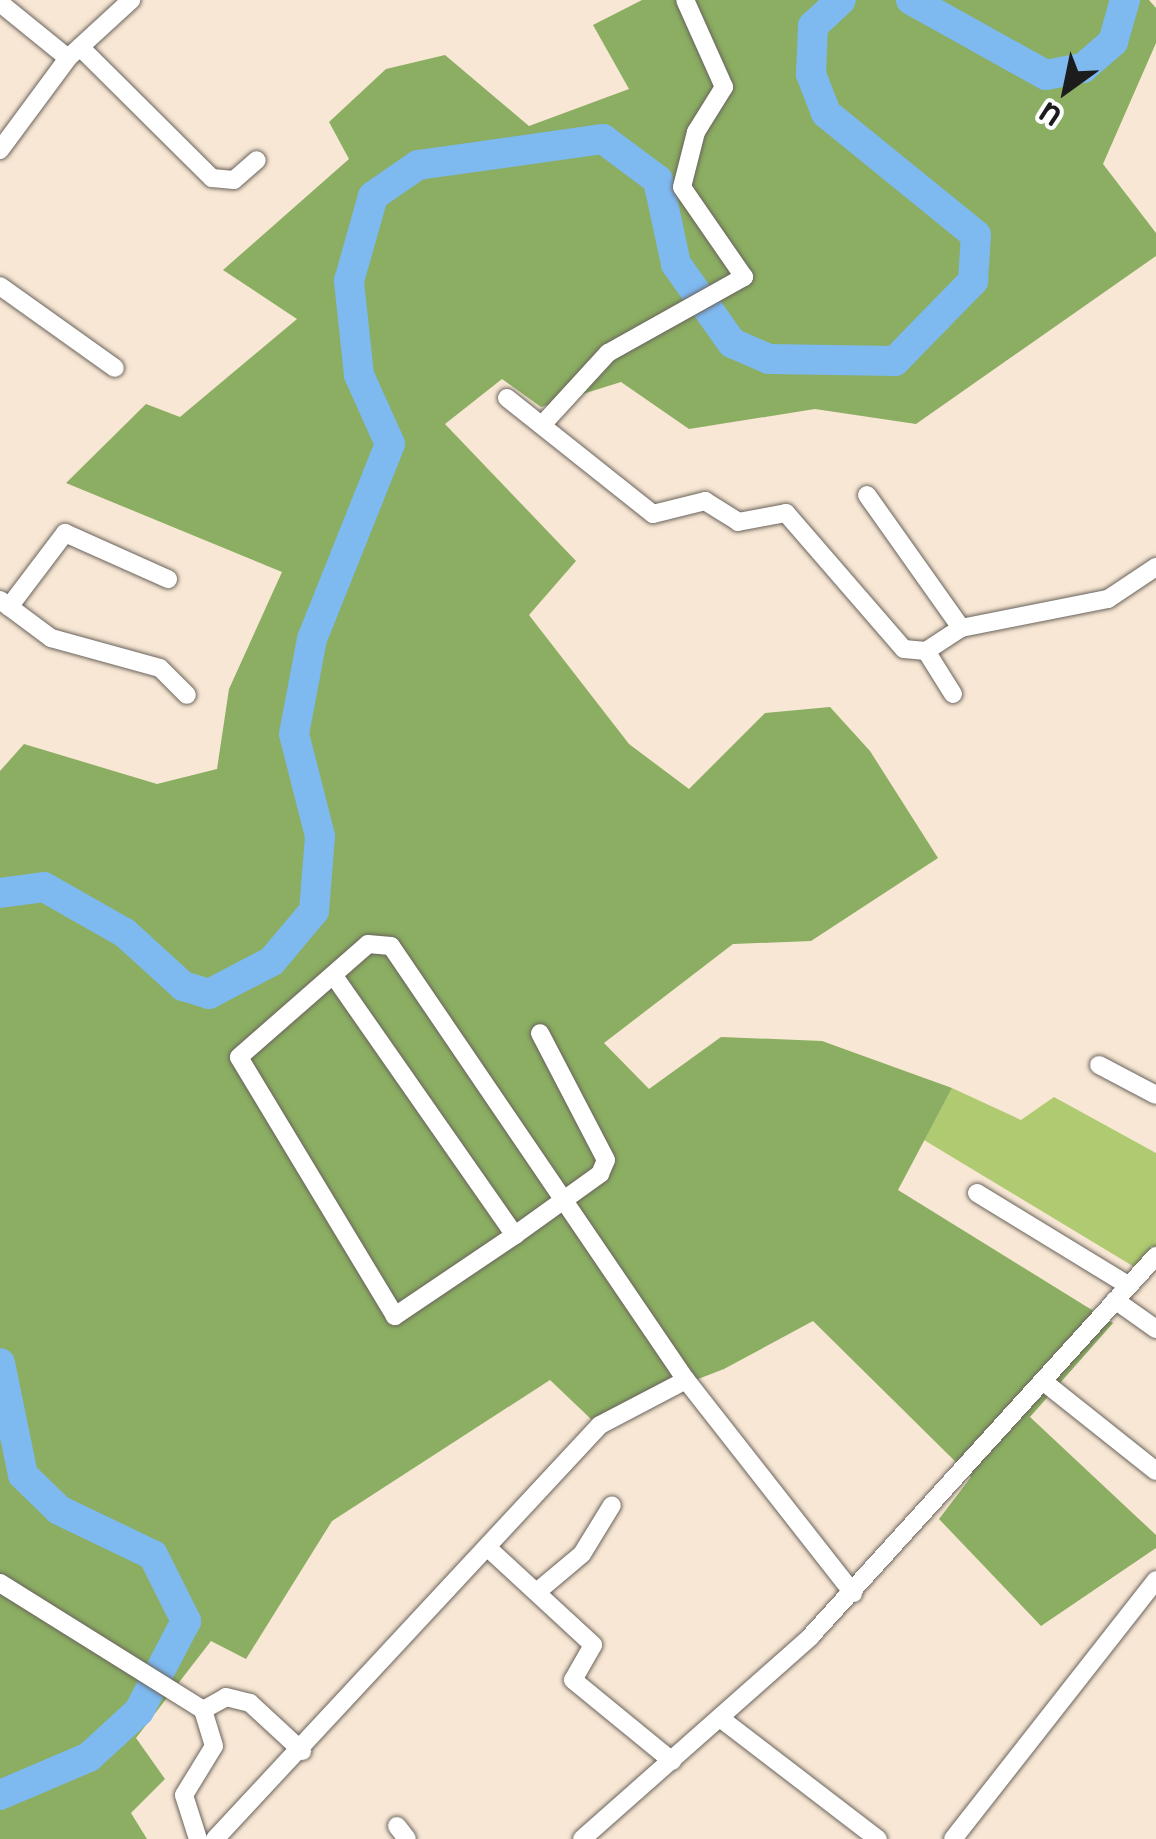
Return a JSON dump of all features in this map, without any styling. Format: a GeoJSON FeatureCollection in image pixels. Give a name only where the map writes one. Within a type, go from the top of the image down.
{"type":"FeatureCollection","features":[{"type":"Feature","properties":{"kind":"street"},"geometry":{"type":"LineString","coordinates":[[0,150],[74,53],[131,0]]}},
{"type":"Feature","properties":{"kind":"street"},"geometry":{"type":"LineString","coordinates":[[542,424],[608,353],[660,327],[744,275],[682,187],[696,132],[724,87],[685,0]]}},
{"type":"Feature","properties":{"kind":"street"},"geometry":{"type":"LineString","coordinates":[[0,3],[74,53],[212,178],[234,180],[257,160]]}},
{"type":"Feature","properties":{"kind":"street"},"geometry":{"type":"LineString","coordinates":[[0,286],[115,368]]}},
{"type":"Feature","properties":{"kind":"street"},"geometry":{"type":"LineString","coordinates":[[507,398],[654,514],[705,501],[738,522],[786,513],[904,648],[926,652],[960,628],[1108,600],[1156,567]]}},
{"type":"Feature","properties":{"kind":"street"},"geometry":{"type":"LineString","coordinates":[[866,495],[960,628]]}},
{"type":"Feature","properties":{"kind":"street"},"geometry":{"type":"LineString","coordinates":[[168,579],[65,533],[5,604],[51,638],[160,668],[187,695]]}},
{"type":"Feature","properties":{"kind":"street"},"geometry":{"type":"LineString","coordinates":[[926,652],[953,694]]}},
{"type":"Feature","properties":{"kind":"street"},"geometry":{"type":"LineString","coordinates":[[540,1034],[606,1160],[564,1200],[401,1316],[389,1312],[239,1067],[247,1047],[368,944],[391,946],[564,1200],[686,1380],[853,1593]]}},
{"type":"Feature","properties":{"kind":"street"},"geometry":{"type":"LineString","coordinates":[[334,976],[515,1234]]}},
{"type":"Feature","properties":{"kind":"street"},"geometry":{"type":"LineString","coordinates":[[1099,1065],[1156,1096]]}},
{"type":"Feature","properties":{"kind":"street"},"geometry":{"type":"LineString","coordinates":[[977,1192],[1142,1279]]}},
{"type":"Feature","properties":{"kind":"street"},"geometry":{"type":"LineString","coordinates":[[582,1839],[724,1721],[853,1593],[1115,1300],[1142,1279],[1156,1256]]}},
{"type":"Feature","properties":{"kind":"street"},"geometry":{"type":"LineString","coordinates":[[1115,1300],[1156,1329]]}},
{"type":"Feature","properties":{"kind":"street"},"geometry":{"type":"LineString","coordinates":[[215,1839],[302,1751],[600,1425],[686,1380]]}},
{"type":"Feature","properties":{"kind":"street"},"geometry":{"type":"LineString","coordinates":[[1044,1382],[1156,1471]]}},
{"type":"Feature","properties":{"kind":"street"},"geometry":{"type":"LineString","coordinates":[[538,1591],[582,1554],[612,1505]]}},
{"type":"Feature","properties":{"kind":"street"},"geometry":{"type":"LineString","coordinates":[[488,1548],[593,1645],[573,1680],[672,1761]]}},
{"type":"Feature","properties":{"kind":"street"},"geometry":{"type":"LineString","coordinates":[[953,1839],[1156,1580]]}},
{"type":"Feature","properties":{"kind":"street"},"geometry":{"type":"LineString","coordinates":[[0,1583],[198,1707],[214,1746],[184,1795],[198,1839]]}},
{"type":"Feature","properties":{"kind":"street"},"geometry":{"type":"LineString","coordinates":[[198,1707],[226,1697],[250,1703],[302,1751]]}},
{"type":"Feature","properties":{"kind":"street"},"geometry":{"type":"LineString","coordinates":[[724,1721],[878,1839]]}},
{"type":"Feature","properties":{"kind":"green space"},"geometry":{"type":"Polygon","coordinates":[[[642,0],[1149,0],[1156,8],[1156,43],[1103,164],[1156,233],[1156,256],[916,424],[815,409],[689,429],[621,382],[541,407],[502,379],[445,424],[576,561],[529,615],[629,744],[689,789],[765,713],[830,707],[870,751],[938,858],[811,941],[733,944],[604,1043],[649,1089],[721,1037],[822,1041],[952,1088],[898,1190],[1113,1323],[1030,1417],[1156,1535],[1156,1548],[1041,1626],[939,1519],[971,1477],[813,1321],[724,1369],[592,1420],[550,1380],[332,1521],[246,1659],[211,1641],[136,1738],[165,1779],[131,1813],[147,1839],[0,1839],[0,771],[24,744],[157,784],[217,769],[229,689],[282,572],[66,483],[146,404],[180,417],[297,319],[223,270],[349,159],[329,122],[386,69],[445,55],[529,126],[629,89],[593,25],[642,0]]]}},
{"type":"Feature","properties":{"kind":"green space"},"geometry":{"type":"Polygon","coordinates":[[[952,1088],[1021,1120],[1054,1097],[1156,1153],[1156,1256],[1141,1271],[924,1140],[952,1088]]]}},
{"type":"Feature","properties":{"kind":"waterway"},"geometry":{"type":"LineString","coordinates":[[0,893],[44,887],[125,933],[183,986],[209,994],[272,961],[314,911],[320,836],[294,734],[312,639],[390,444],[359,375],[349,281],[373,196],[418,165],[603,139],[658,180],[676,264],[732,343],[769,359],[895,361],[973,281],[976,235],[826,113],[811,74],[813,26],[841,0]]}},
{"type":"Feature","properties":{"kind":"waterway"},"geometry":{"type":"LineString","coordinates":[[911,0],[1046,75],[1083,68],[1113,42],[1125,0]]}},
{"type":"Feature","properties":{"kind":"waterway"},"geometry":{"type":"LineString","coordinates":[[0,1363],[23,1475],[59,1510],[153,1555],[186,1621],[139,1711],[89,1757],[0,1795]]}}]}
